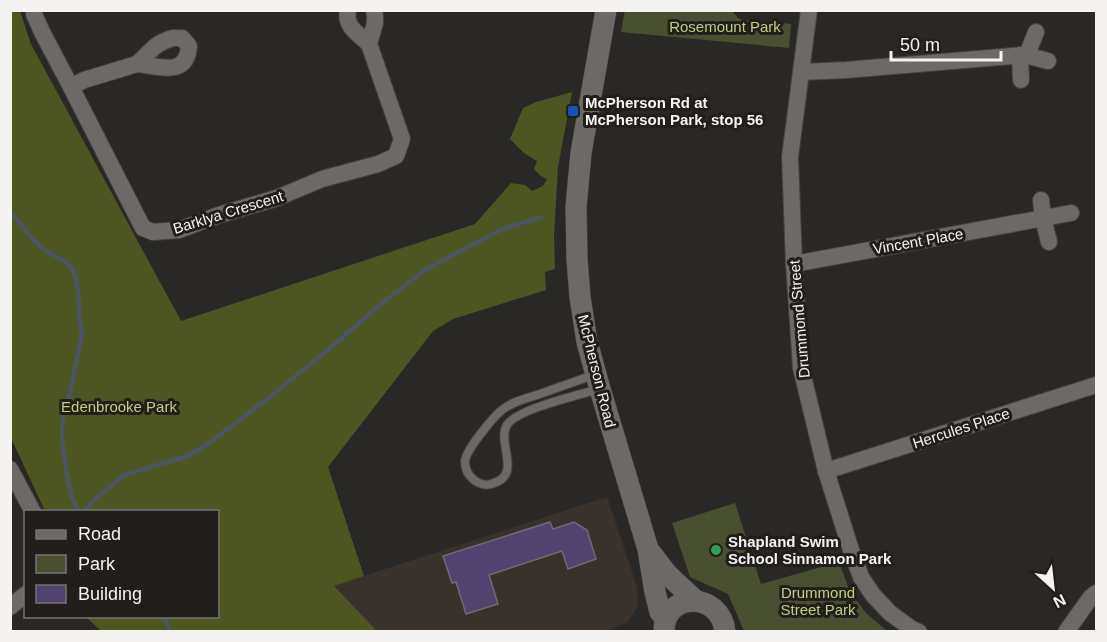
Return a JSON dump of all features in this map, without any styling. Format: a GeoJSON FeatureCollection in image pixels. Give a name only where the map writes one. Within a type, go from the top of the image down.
{"type":"FeatureCollection","features":[{"type":"Feature","properties":{"kind":"street","name":"Barklya Crescent"},"geometry":{"type":"LineString","coordinates":[[34,10],[42,32],[143,228],[153,232],[178,231],[219,215],[277,198],[322,179],[378,164],[396,156],[402,139],[369,44],[351,29],[346,14],[348,10]]}},
{"type":"Feature","properties":{"kind":"street"},"geometry":{"type":"LineString","coordinates":[[369,44],[375,23],[374,10]]}},
{"type":"Feature","properties":{"kind":"street","name":"McPherson Road"},"geometry":{"type":"LineString","coordinates":[[606,10],[581,153],[576,207],[577,259],[587,342],[648,549]]}},
{"type":"Feature","properties":{"kind":"street","name":"Drummond Street"},"geometry":{"type":"LineString","coordinates":[[809,10],[790,157],[801,368],[826,471],[861,577],[873,595],[890,613],[919,632]]}},
{"type":"Feature","properties":{"kind":"street"},"geometry":{"type":"LineString","coordinates":[[1021,80],[1023,55],[1036,32]]}},
{"type":"Feature","properties":{"kind":"street"},"geometry":{"type":"LineString","coordinates":[[802,72],[1023,55],[1048,62]]}},
{"type":"Feature","properties":{"kind":"street"},"geometry":{"type":"LineString","coordinates":[[71,87],[84,80],[137,64]]}},
{"type":"Feature","properties":{"kind":"street"},"geometry":{"type":"LineString","coordinates":[[1041,200],[1049,242]]}},
{"type":"Feature","properties":{"kind":"street","name":"Vincent Place"},"geometry":{"type":"LineString","coordinates":[[794,264],[1071,213]]}},
{"type":"Feature","properties":{"kind":"street","name":"Hercules Place"},"geometry":{"type":"LineString","coordinates":[[826,471],[1096,385]]}},
{"type":"Feature","properties":{"kind":"street"},"geometry":{"type":"LineString","coordinates":[[10,469],[32,510]]}},
{"type":"Feature","properties":{"kind":"street"},"geometry":{"type":"LineString","coordinates":[[648,549],[668,575],[695,600]]}},
{"type":"Feature","properties":{"kind":"street"},"geometry":{"type":"LineString","coordinates":[[648,549],[662,627]]}},
{"type":"Feature","properties":{"kind":"street"},"geometry":{"type":"LineString","coordinates":[[1066,632],[1096,593]]}},
{"type":"Feature","properties":{"kind":"street"},"geometry":{"type":"LineString","coordinates":[[10,607],[24,596]]}},
{"type":"Feature","properties":{"kind":"street"},"geometry":{"type":"LineString","coordinates":[[662,627],[670,612],[677,606],[686,601],[695,600],[713,606],[723,621],[725,631]]}},
{"type":"Feature","properties":{"kind":"street"},"geometry":{"type":"LineString","coordinates":[[10,607],[24,601]]}},
{"type":"Feature","properties":{"kind":"lane"},"geometry":{"type":"LineString","coordinates":[[598,382],[512,419],[503,434],[508,467],[505,475],[499,481],[490,485],[475,481],[470,476],[466,469],[465,459],[469,450],[504,408],[529,398],[598,382]]}},
{"type":"Feature","properties":{"kind":"lane"},"geometry":{"type":"LineString","coordinates":[[529,398],[532,410]]}},
{"type":"Feature","properties":{"kind":"shaded area"},"geometry":{"type":"Polygon","coordinates":[[[607,497],[637,587],[638,606],[628,622],[607,631],[376,631],[333,586],[607,497]]]}},
{"type":"Feature","properties":{"kind":"green space","name":"Rosemount Park"},"geometry":{"type":"Polygon","coordinates":[[[625,10],[732,11],[739,19],[791,24],[789,48],[621,32],[625,10]]]}},
{"type":"Feature","properties":{"kind":"green space","name":"Edenbrooke Park"},"geometry":{"type":"Polygon","coordinates":[[[10,11],[20,11],[31,44],[181,321],[475,224],[511,183],[525,185],[532,191],[543,186],[547,179],[534,169],[537,161],[524,153],[510,139],[523,108],[572,92],[558,167],[554,236],[555,269],[545,272],[546,290],[453,319],[433,331],[328,467],[364,576],[334,586],[377,631],[101,631],[87,618],[219,618],[219,510],[45,510],[11,438],[10,11]]]}},
{"type":"Feature","properties":{"kind":"green space","name":"Drummond Street Park"},"geometry":{"type":"Polygon","coordinates":[[[735,503],[761,584],[839,562],[850,592],[866,613],[887,631],[744,631],[728,594],[690,577],[672,523],[735,503]]]}},
{"type":"Feature","properties":{"kind":"building"},"geometry":{"type":"Polygon","coordinates":[[[550,522],[553,529],[574,522],[587,530],[596,559],[568,569],[562,551],[489,575],[498,604],[466,614],[456,582],[452,583],[443,556],[550,522]]]}},
{"type":"Feature","properties":{"kind":"waterway"},"geometry":{"type":"LineString","coordinates":[[10,212],[37,244],[72,268],[76,280],[82,333],[64,412],[62,440],[72,498],[78,510]]}},
{"type":"Feature","properties":{"kind":"waterway"},"geometry":{"type":"LineString","coordinates":[[86,510],[124,475],[188,456],[212,441],[266,400],[425,270],[500,230],[541,217]]}},
{"type":"Feature","properties":{"kind":"waterway"},"geometry":{"type":"LineString","coordinates":[[164,618],[170,632]]}},
{"type":"Feature","properties":{"kind":"place","name":"McPherson Rd at McPherson Park, stop 56"},"geometry":{"type":"Point","coordinates":[573,111]}},
{"type":"Feature","properties":{"kind":"place","name":"Shapland Swim School Sinnamon Park"},"geometry":{"type":"Point","coordinates":[716,550]}}]}
